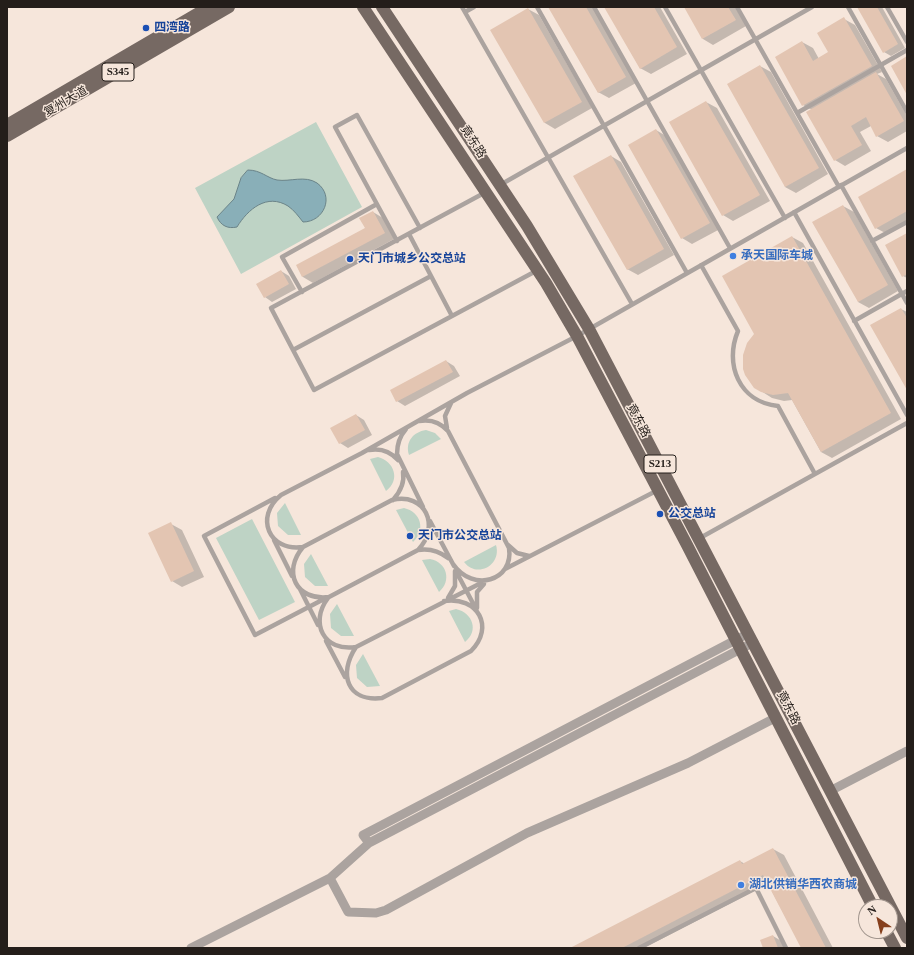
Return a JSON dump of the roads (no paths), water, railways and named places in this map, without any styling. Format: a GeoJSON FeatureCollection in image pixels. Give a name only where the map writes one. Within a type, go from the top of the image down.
{"type":"FeatureCollection","features":[{"type":"Feature","properties":{"kind":"main road","name":"复州大道"},"geometry":{"type":"LineString","coordinates":[[7,125],[209,7]]}},
{"type":"Feature","properties":{"kind":"main road","name":"复州大道"},"geometry":{"type":"LineString","coordinates":[[7,136],[229,7]]}},
{"type":"Feature","properties":{"kind":"main road","name":"竟东路"},"geometry":{"type":"LineString","coordinates":[[363,7],[487,192],[538,271],[576,336],[658,490],[869,899]]}},
{"type":"Feature","properties":{"kind":"main road","name":"竟东路"},"geometry":{"type":"LineString","coordinates":[[382,7],[550,262],[589,329],[752,637],[907,938]]}},
{"type":"Feature","properties":{"kind":"main road"},"geometry":{"type":"LineString","coordinates":[[890,939],[895,948]]}},
{"type":"Feature","properties":{"kind":"street"},"geometry":{"type":"LineString","coordinates":[[191,948],[330,878],[369,843],[362,835],[752,637]]}},
{"type":"Feature","properties":{"kind":"street"},"geometry":{"type":"LineString","coordinates":[[330,878],[348,912],[376,913],[386,910],[527,833],[688,763],[775,718]]}},
{"type":"Feature","properties":{"kind":"street"},"geometry":{"type":"LineString","coordinates":[[830,791],[907,751]]}},
{"type":"Feature","properties":{"kind":"lane"},"geometry":{"type":"LineString","coordinates":[[462,7],[632,304]]}},
{"type":"Feature","properties":{"kind":"lane"},"geometry":{"type":"LineString","coordinates":[[465,12],[474,7]]}},
{"type":"Feature","properties":{"kind":"lane"},"geometry":{"type":"LineString","coordinates":[[537,7],[687,273]]}},
{"type":"Feature","properties":{"kind":"lane"},"geometry":{"type":"LineString","coordinates":[[594,7],[730,248]]}},
{"type":"Feature","properties":{"kind":"lane"},"geometry":{"type":"LineString","coordinates":[[665,7],[785,218]]}},
{"type":"Feature","properties":{"kind":"lane"},"geometry":{"type":"LineString","coordinates":[[737,7],[907,303]]}},
{"type":"Feature","properties":{"kind":"lane"},"geometry":{"type":"LineString","coordinates":[[500,185],[812,7]]}},
{"type":"Feature","properties":{"kind":"lane"},"geometry":{"type":"LineString","coordinates":[[848,7],[907,112]]}},
{"type":"Feature","properties":{"kind":"lane"},"geometry":{"type":"LineString","coordinates":[[887,7],[907,42]]}},
{"type":"Feature","properties":{"kind":"lane"},"geometry":{"type":"LineString","coordinates":[[797,113],[907,50]]}},
{"type":"Feature","properties":{"kind":"lane"},"geometry":{"type":"LineString","coordinates":[[397,241],[335,127],[357,115],[420,228]]}},
{"type":"Feature","properties":{"kind":"lane"},"geometry":{"type":"LineString","coordinates":[[392,500],[406,499],[415,502],[427,514],[430,525],[429,535],[425,543],[418,550],[255,635],[204,536],[362,453],[454,400],[589,329],[906,149]]}},
{"type":"Feature","properties":{"kind":"lane"},"geometry":{"type":"LineString","coordinates":[[487,192],[271,308],[314,390],[538,271]]}},
{"type":"Feature","properties":{"kind":"lane"},"geometry":{"type":"LineString","coordinates":[[302,292],[282,257],[377,204]]}},
{"type":"Feature","properties":{"kind":"lane"},"geometry":{"type":"LineString","coordinates":[[794,212],[907,415]]}},
{"type":"Feature","properties":{"kind":"lane"},"geometry":{"type":"LineString","coordinates":[[872,241],[907,222]]}},
{"type":"Feature","properties":{"kind":"lane"},"geometry":{"type":"LineString","coordinates":[[409,234],[452,316]]}},
{"type":"Feature","properties":{"kind":"lane"},"geometry":{"type":"LineString","coordinates":[[701,265],[738,330],[733,343],[732,358],[737,379],[745,390],[757,400],[770,405],[778,406],[815,474]]}},
{"type":"Feature","properties":{"kind":"lane"},"geometry":{"type":"LineString","coordinates":[[293,350],[431,276]]}},
{"type":"Feature","properties":{"kind":"lane"},"geometry":{"type":"LineString","coordinates":[[854,321],[907,291]]}},
{"type":"Feature","properties":{"kind":"lane"},"geometry":{"type":"LineString","coordinates":[[448,431],[445,416],[446,411],[454,400]]}},
{"type":"Feature","properties":{"kind":"lane"},"geometry":{"type":"LineString","coordinates":[[271,535],[277,542],[285,546],[294,548],[303,547],[392,500],[399,494],[403,485],[404,476],[397,454],[397,445],[400,436],[406,428],[415,422],[424,420],[434,421],[443,425],[448,431],[507,543],[517,553],[530,556]]}},
{"type":"Feature","properties":{"kind":"lane"},"geometry":{"type":"LineString","coordinates":[[699,538],[907,423]]}},
{"type":"Feature","properties":{"kind":"lane"},"geometry":{"type":"LineString","coordinates":[[362,453],[371,450],[380,450],[389,452],[397,458],[480,617]]}},
{"type":"Feature","properties":{"kind":"lane"},"geometry":{"type":"LineString","coordinates":[[281,495],[274,501],[268,513],[267,526],[324,635],[329,642],[337,647],[346,649],[356,648],[444,601],[490,579],[503,570],[670,483]]}},
{"type":"Feature","properties":{"kind":"lane"},"geometry":{"type":"LineString","coordinates":[[503,570],[509,558],[507,543]]}},
{"type":"Feature","properties":{"kind":"lane"},"geometry":{"type":"LineString","coordinates":[[303,547],[295,558],[293,567],[297,585],[311,596],[320,598],[329,597]]}},
{"type":"Feature","properties":{"kind":"lane"},"geometry":{"type":"LineString","coordinates":[[418,550],[433,550],[442,553],[460,574],[468,579],[478,581],[490,579]]}},
{"type":"Feature","properties":{"kind":"lane"},"geometry":{"type":"LineString","coordinates":[[444,601],[451,594],[455,586],[456,576],[453,564]]}},
{"type":"Feature","properties":{"kind":"lane"},"geometry":{"type":"LineString","coordinates":[[329,597],[319,618],[320,627],[350,686],[356,692],[372,699],[382,698],[471,651],[481,636],[482,626],[476,600],[477,592],[490,579]]}},
{"type":"Feature","properties":{"kind":"lane"},"geometry":{"type":"LineString","coordinates":[[444,601],[459,600],[468,603],[475,609],[480,617]]}},
{"type":"Feature","properties":{"kind":"lane"},"geometry":{"type":"LineString","coordinates":[[350,686],[346,677],[346,668],[348,659],[356,648]]}},
{"type":"Feature","properties":{"kind":"lane"},"geometry":{"type":"LineString","coordinates":[[639,948],[756,888],[786,948]]}},
{"type":"Feature","properties":{"kind":"water"},"geometry":{"type":"Polygon","coordinates":[[[248,170],[257,171],[277,180],[308,179],[317,183],[322,188],[325,195],[325,207],[317,218],[303,222],[288,206],[280,202],[266,202],[252,209],[241,220],[237,227],[231,228],[225,226],[217,217],[234,199],[241,178],[248,170]]]}},
{"type":"Feature","properties":{"kind":"place","name":"四湾路"},"geometry":{"type":"Point","coordinates":[146,28]}},
{"type":"Feature","properties":{"kind":"place","name":"承天国际车城"},"geometry":{"type":"Point","coordinates":[733,256]}},
{"type":"Feature","properties":{"kind":"place","name":"天门市城乡公交总站"},"geometry":{"type":"Point","coordinates":[350,259]}},
{"type":"Feature","properties":{"kind":"place","name":"公交总站"},"geometry":{"type":"Point","coordinates":[660,514]}},
{"type":"Feature","properties":{"kind":"place","name":"天门市公交总站"},"geometry":{"type":"Point","coordinates":[410,536]}},
{"type":"Feature","properties":{"kind":"place","name":"湖北供销华西农商城"},"geometry":{"type":"Point","coordinates":[741,885]}}]}
